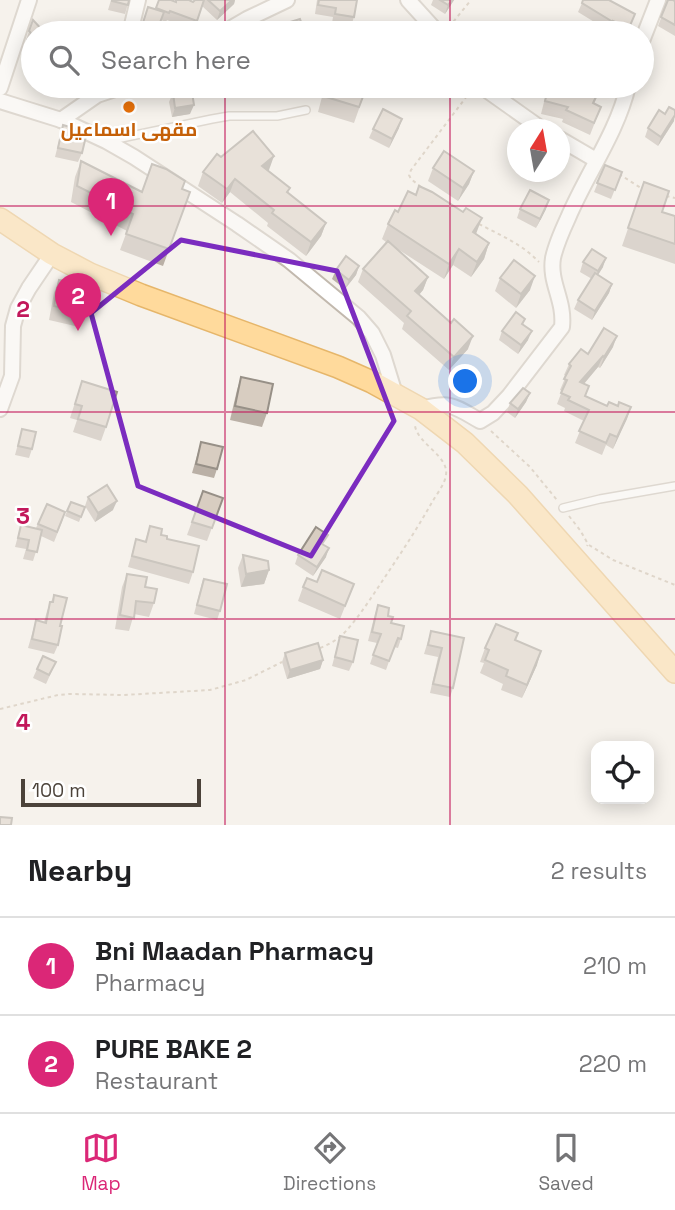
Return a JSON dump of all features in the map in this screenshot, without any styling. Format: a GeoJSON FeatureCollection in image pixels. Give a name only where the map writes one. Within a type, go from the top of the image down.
{"type":"FeatureCollection","features":[{"type":"Feature","properties":{"kind":"main road"},"geometry":{"type":"LineString","coordinates":[[0,219],[52,254],[90,274],[338,368],[372,382],[421,409],[465,443],[582,552],[675,672]]}},
{"type":"Feature","properties":{"kind":"street"},"geometry":{"type":"LineString","coordinates":[[22,21],[29,0]]}},
{"type":"Feature","properties":{"kind":"street"},"geometry":{"type":"LineString","coordinates":[[133,21],[138,0]]}},
{"type":"Feature","properties":{"kind":"street"},"geometry":{"type":"LineString","coordinates":[[244,21],[287,0]]}},
{"type":"Feature","properties":{"kind":"street"},"geometry":{"type":"LineString","coordinates":[[408,0],[432,21]]}},
{"type":"Feature","properties":{"kind":"street"},"geometry":{"type":"LineString","coordinates":[[650,21],[658,0]]}},
{"type":"Feature","properties":{"kind":"street"},"geometry":{"type":"LineString","coordinates":[[0,88],[21,24]]}},
{"type":"Feature","properties":{"kind":"street"},"geometry":{"type":"LineString","coordinates":[[61,120],[93,98]]}},
{"type":"Feature","properties":{"kind":"street"},"geometry":{"type":"LineString","coordinates":[[498,98],[528,119]]}},
{"type":"Feature","properties":{"kind":"street"},"geometry":{"type":"LineString","coordinates":[[421,409],[448,404],[480,421],[493,413],[509,396],[562,327],[561,304],[552,277],[553,260],[578,195],[621,113],[625,98]]}},
{"type":"Feature","properties":{"kind":"street"},"geometry":{"type":"LineString","coordinates":[[0,101],[61,120],[106,141],[289,260],[343,303],[372,333],[383,355],[395,394]]}},
{"type":"Feature","properties":{"kind":"street"},"geometry":{"type":"LineString","coordinates":[[570,145],[596,160]]}},
{"type":"Feature","properties":{"kind":"street"},"geometry":{"type":"LineString","coordinates":[[0,409],[12,376],[13,326],[18,308],[52,254]]}},
{"type":"Feature","properties":{"kind":"lane"},"geometry":{"type":"LineString","coordinates":[[106,141],[220,117],[276,116],[306,110]]}},
{"type":"Feature","properties":{"kind":"lane"},"geometry":{"type":"LineString","coordinates":[[563,508],[675,486]]}},
{"type":"Feature","properties":{"kind":"path"},"geometry":{"type":"LineString","coordinates":[[452,21],[471,0]]}},
{"type":"Feature","properties":{"kind":"path"},"geometry":{"type":"LineString","coordinates":[[422,188],[411,179],[411,170],[466,98]]}},
{"type":"Feature","properties":{"kind":"path"},"geometry":{"type":"LineString","coordinates":[[596,160],[645,191]]}},
{"type":"Feature","properties":{"kind":"path"},"geometry":{"type":"LineString","coordinates":[[662,195],[675,198]]}},
{"type":"Feature","properties":{"kind":"path"},"geometry":{"type":"LineString","coordinates":[[477,223],[530,253],[552,277]]}},
{"type":"Feature","properties":{"kind":"path"},"geometry":{"type":"LineString","coordinates":[[310,651],[336,640],[346,632],[416,531],[443,483],[447,474],[445,466],[414,430],[421,409]]}},
{"type":"Feature","properties":{"kind":"path"},"geometry":{"type":"LineString","coordinates":[[480,421],[530,467],[563,508],[580,530],[582,552],[613,560],[675,585]]}},
{"type":"Feature","properties":{"kind":"path"},"geometry":{"type":"LineString","coordinates":[[0,709],[69,694],[124,695],[210,690],[246,680],[286,660]]}},
{"type":"Feature","properties":{"kind":"highlighted area"},"geometry":{"type":"Polygon","coordinates":[[[181,240],[337,271],[394,421],[311,556],[138,486],[91,313],[181,240]]]}},
{"type":"Feature","properties":{"kind":"building"},"geometry":{"type":"Polygon","coordinates":[[[112,0],[129,0],[128,5],[112,0]]]}},
{"type":"Feature","properties":{"kind":"building"},"geometry":{"type":"Polygon","coordinates":[[[159,0],[204,0],[197,21],[156,8],[159,0]]]}},
{"type":"Feature","properties":{"kind":"building"},"geometry":{"type":"Polygon","coordinates":[[[208,0],[232,0],[220,11],[208,0]]]}},
{"type":"Feature","properties":{"kind":"building"},"geometry":{"type":"Polygon","coordinates":[[[319,0],[357,0],[354,17],[335,14],[336,8],[318,5],[319,0]]]}},
{"type":"Feature","properties":{"kind":"building"},"geometry":{"type":"Polygon","coordinates":[[[583,0],[609,0],[635,14],[632,21],[611,21],[582,3],[583,0]]]}},
{"type":"Feature","properties":{"kind":"building"},"geometry":{"type":"Polygon","coordinates":[[[668,0],[675,1],[675,25],[661,17],[668,0]]]}},
{"type":"Feature","properties":{"kind":"building"},"geometry":{"type":"Polygon","coordinates":[[[148,7],[164,12],[161,21],[144,21],[148,7]]]}},
{"type":"Feature","properties":{"kind":"building"},"geometry":{"type":"Polygon","coordinates":[[[174,98],[193,98],[194,105],[175,108],[174,98]]]}},
{"type":"Feature","properties":{"kind":"building"},"geometry":{"type":"Polygon","coordinates":[[[330,98],[362,98],[359,107],[330,98]]]}},
{"type":"Feature","properties":{"kind":"building"},"geometry":{"type":"Polygon","coordinates":[[[546,98],[595,98],[593,103],[601,107],[594,123],[566,110],[568,107],[545,101],[546,98]]]}},
{"type":"Feature","properties":{"kind":"building"},"geometry":{"type":"Polygon","coordinates":[[[669,107],[675,110],[675,115],[661,137],[648,128],[659,110],[665,114],[669,107]]]}},
{"type":"Feature","properties":{"kind":"building"},"geometry":{"type":"Polygon","coordinates":[[[383,109],[402,119],[392,139],[373,129],[383,109]]]}},
{"type":"Feature","properties":{"kind":"building"},"geometry":{"type":"Polygon","coordinates":[[[63,125],[87,132],[82,153],[58,148],[63,125]]]}},
{"type":"Feature","properties":{"kind":"building"},"geometry":{"type":"Polygon","coordinates":[[[253,131],[274,156],[262,166],[290,188],[287,192],[326,223],[311,242],[272,213],[274,210],[235,179],[227,189],[203,172],[217,154],[221,157],[253,131]]]}},
{"type":"Feature","properties":{"kind":"building"},"geometry":{"type":"Polygon","coordinates":[[[444,151],[474,171],[463,188],[433,168],[444,151]]]}},
{"type":"Feature","properties":{"kind":"building"},"geometry":{"type":"Polygon","coordinates":[[[81,161],[142,192],[152,164],[185,181],[182,189],[190,192],[169,249],[126,234],[133,214],[77,186],[81,161]]]}},
{"type":"Feature","properties":{"kind":"building"},"geometry":{"type":"Polygon","coordinates":[[[605,165],[622,172],[615,190],[597,183],[605,165]]]}},
{"type":"Feature","properties":{"kind":"building"},"geometry":{"type":"Polygon","coordinates":[[[644,182],[669,191],[662,212],[675,216],[675,244],[628,228],[644,182]]]}},
{"type":"Feature","properties":{"kind":"building"},"geometry":{"type":"Polygon","coordinates":[[[419,186],[463,212],[466,208],[482,218],[473,232],[489,243],[477,262],[459,249],[449,264],[388,224],[395,210],[398,212],[408,191],[416,195],[419,186]]]}},
{"type":"Feature","properties":{"kind":"building"},"geometry":{"type":"Polygon","coordinates":[[[530,190],[549,200],[540,219],[520,209],[530,190]]]}},
{"type":"Feature","properties":{"kind":"building"},"geometry":{"type":"Polygon","coordinates":[[[388,241],[428,277],[415,291],[451,323],[454,319],[473,336],[454,357],[407,316],[411,311],[363,269],[388,241]]]}},
{"type":"Feature","properties":{"kind":"building"},"geometry":{"type":"Polygon","coordinates":[[[592,249],[606,258],[598,271],[583,262],[592,249]]]}},
{"type":"Feature","properties":{"kind":"building"},"geometry":{"type":"Polygon","coordinates":[[[346,256],[359,266],[349,280],[336,270],[346,256]]]}},
{"type":"Feature","properties":{"kind":"building"},"geometry":{"type":"Polygon","coordinates":[[[514,260],[535,276],[521,294],[500,278],[514,260]]]}},
{"type":"Feature","properties":{"kind":"building"},"geometry":{"type":"Polygon","coordinates":[[[595,273],[612,284],[595,311],[578,300],[595,273]]]}},
{"type":"Feature","properties":{"kind":"building"},"geometry":{"type":"Polygon","coordinates":[[[59,280],[86,285],[80,312],[54,306],[59,280]]]}},
{"type":"Feature","properties":{"kind":"building"},"geometry":{"type":"Polygon","coordinates":[[[516,312],[525,319],[522,324],[532,331],[521,345],[502,331],[516,312]]]}},
{"type":"Feature","properties":{"kind":"building"},"geometry":{"type":"Polygon","coordinates":[[[604,328],[617,336],[604,357],[580,382],[589,386],[585,396],[607,406],[609,402],[618,406],[619,402],[631,407],[617,437],[610,434],[606,443],[579,431],[589,410],[568,400],[570,397],[561,393],[571,366],[569,364],[581,349],[588,354],[604,328]]]}},
{"type":"Feature","properties":{"kind":"building"},"geometry":{"type":"Polygon","coordinates":[[[241,377],[273,384],[267,413],[235,406],[241,377]]]}},
{"type":"Feature","properties":{"kind":"building"},"geometry":{"type":"Polygon","coordinates":[[[82,381],[117,392],[106,427],[78,419],[82,406],[75,404],[82,381]]]}},
{"type":"Feature","properties":{"kind":"building"},"geometry":{"type":"Polygon","coordinates":[[[523,388],[530,393],[518,409],[510,403],[523,388]]]}},
{"type":"Feature","properties":{"kind":"building"},"geometry":{"type":"Polygon","coordinates":[[[22,429],[36,432],[32,449],[18,446],[22,429]]]}},
{"type":"Feature","properties":{"kind":"building"},"geometry":{"type":"Polygon","coordinates":[[[201,442],[223,447],[217,469],[196,464],[201,442]]]}},
{"type":"Feature","properties":{"kind":"building"},"geometry":{"type":"Polygon","coordinates":[[[107,485],[117,501],[98,513],[88,497],[107,485]]]}},
{"type":"Feature","properties":{"kind":"building"},"geometry":{"type":"Polygon","coordinates":[[[203,491],[223,498],[212,528],[192,522],[203,491]]]}},
{"type":"Feature","properties":{"kind":"building"},"geometry":{"type":"Polygon","coordinates":[[[71,502],[85,507],[81,517],[67,511],[71,502]]]}},
{"type":"Feature","properties":{"kind":"building"},"geometry":{"type":"Polygon","coordinates":[[[47,504],[65,512],[57,532],[38,524],[47,504]]]}},
{"type":"Feature","properties":{"kind":"building"},"geometry":{"type":"Polygon","coordinates":[[[21,525],[42,530],[37,552],[27,550],[29,540],[18,538],[21,525]]]}},
{"type":"Feature","properties":{"kind":"building"},"geometry":{"type":"Polygon","coordinates":[[[150,526],[162,529],[161,535],[167,536],[167,539],[199,546],[193,572],[132,556],[136,539],[146,542],[150,526]]]}},
{"type":"Feature","properties":{"kind":"building"},"geometry":{"type":"Polygon","coordinates":[[[316,527],[328,535],[322,544],[329,548],[317,567],[298,555],[316,527]]]}},
{"type":"Feature","properties":{"kind":"building"},"geometry":{"type":"Polygon","coordinates":[[[243,555],[268,561],[269,570],[246,574],[243,555]]]}},
{"type":"Feature","properties":{"kind":"building"},"geometry":{"type":"Polygon","coordinates":[[[322,570],[354,584],[345,606],[303,587],[307,578],[317,582],[322,570]]]}},
{"type":"Feature","properties":{"kind":"building"},"geometry":{"type":"Polygon","coordinates":[[[127,574],[147,577],[145,587],[157,589],[154,603],[136,601],[134,618],[120,615],[127,574]]]}},
{"type":"Feature","properties":{"kind":"building"},"geometry":{"type":"Polygon","coordinates":[[[204,579],[227,584],[220,611],[197,605],[204,579]]]}},
{"type":"Feature","properties":{"kind":"building"},"geometry":{"type":"Polygon","coordinates":[[[54,595],[67,598],[58,645],[32,639],[36,620],[46,623],[54,595]]]}},
{"type":"Feature","properties":{"kind":"building"},"geometry":{"type":"Polygon","coordinates":[[[378,605],[389,608],[388,616],[393,617],[391,623],[404,626],[401,639],[398,638],[389,661],[373,655],[381,634],[372,632],[378,605]]]}},
{"type":"Feature","properties":{"kind":"building"},"geometry":{"type":"Polygon","coordinates":[[[496,624],[518,633],[515,640],[541,651],[527,685],[506,676],[508,670],[485,660],[489,650],[485,648],[496,624]]]}},
{"type":"Feature","properties":{"kind":"building"},"geometry":{"type":"Polygon","coordinates":[[[431,631],[464,638],[453,688],[433,684],[442,648],[428,645],[431,631]]]}},
{"type":"Feature","properties":{"kind":"building"},"geometry":{"type":"Polygon","coordinates":[[[340,636],[358,640],[353,662],[335,657],[340,636]]]}},
{"type":"Feature","properties":{"kind":"building"},"geometry":{"type":"Polygon","coordinates":[[[318,643],[323,660],[290,670],[285,653],[318,643]]]}},
{"type":"Feature","properties":{"kind":"building"},"geometry":{"type":"Polygon","coordinates":[[[43,656],[56,662],[49,675],[37,669],[43,656]]]}},
{"type":"Feature","properties":{"kind":"building"},"geometry":{"type":"Polygon","coordinates":[[[0,817],[12,818],[11,825],[0,825],[0,817]]]}},
{"type":"Feature","properties":{"kind":"place","name":"مقهى اسماعيل"},"geometry":{"type":"Point","coordinates":[129,107]}},
{"type":"Feature","properties":{"kind":"place","name":"Bni Maadan Pharmacy"},"geometry":{"type":"Point","coordinates":[111,236]}},
{"type":"Feature","properties":{"kind":"place","name":"PURE BAKE 2"},"geometry":{"type":"Point","coordinates":[78,331]}}]}
